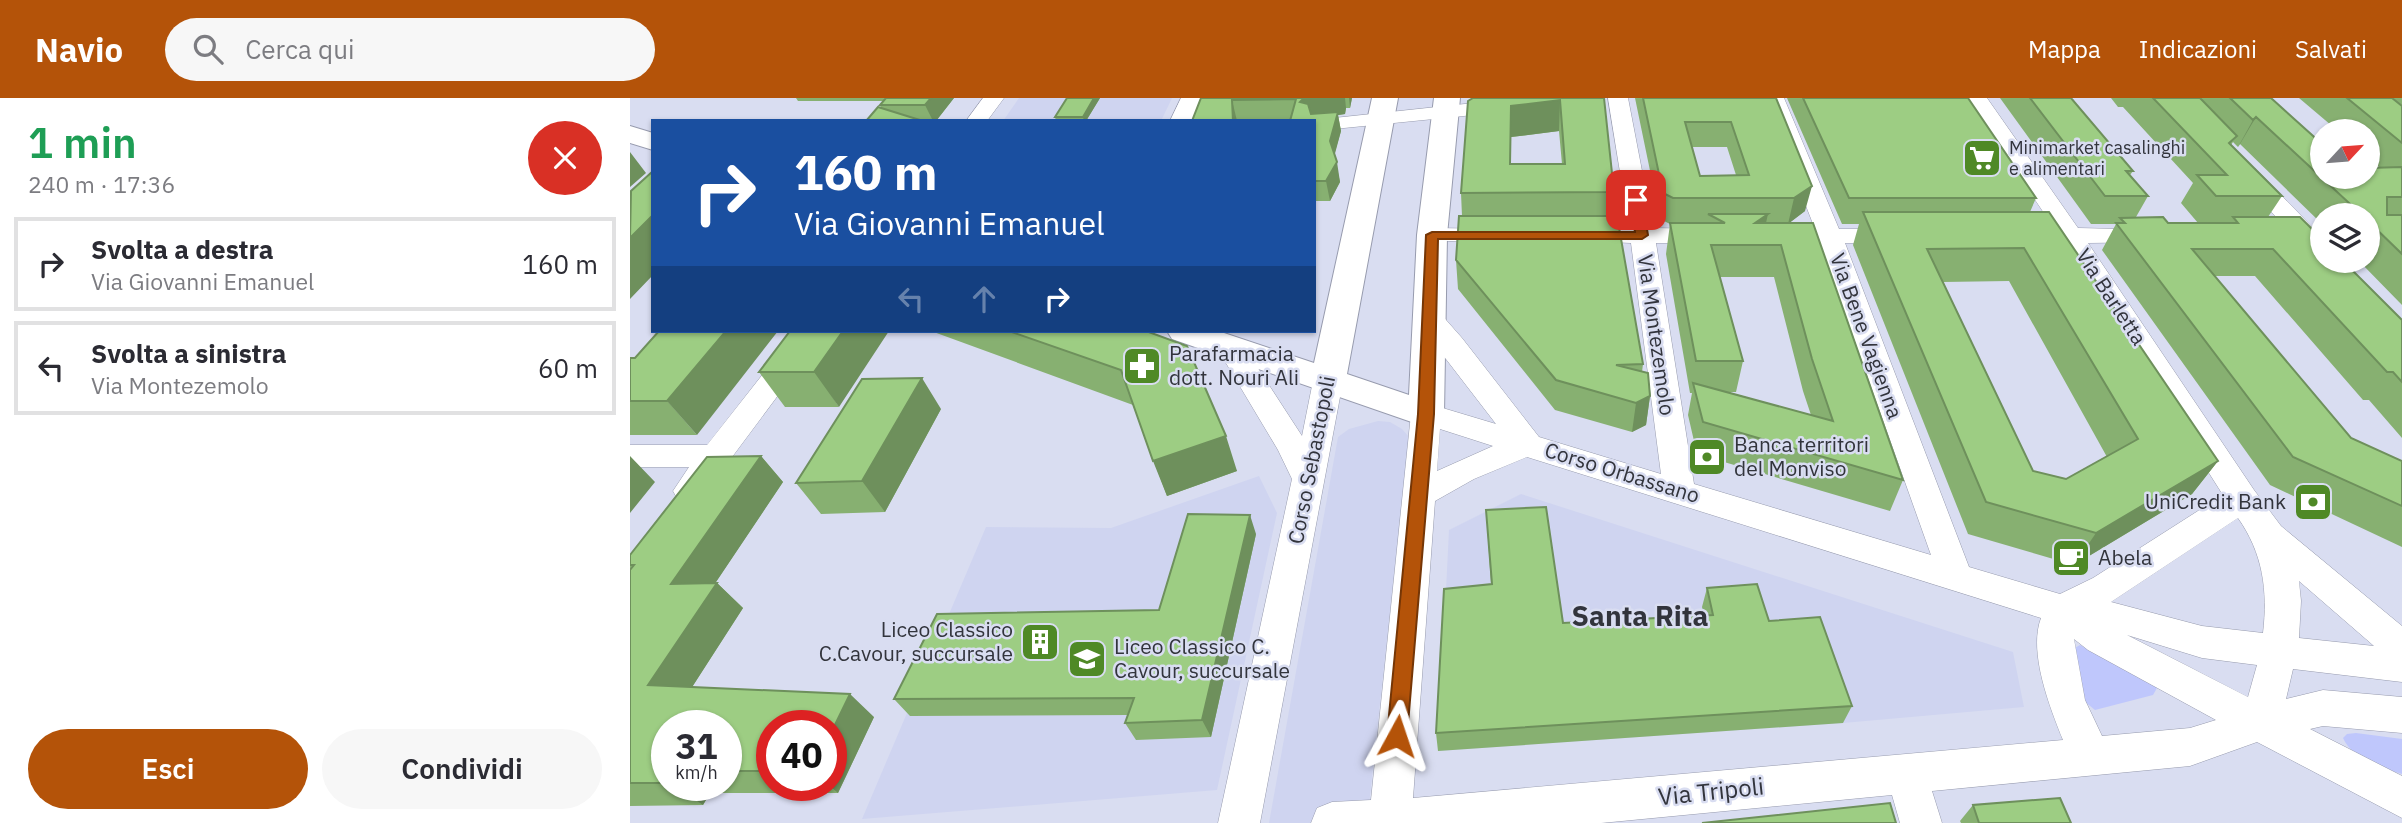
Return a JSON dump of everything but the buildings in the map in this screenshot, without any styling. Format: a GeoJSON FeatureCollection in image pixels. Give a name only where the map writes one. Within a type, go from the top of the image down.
{"type":"FeatureCollection","features":[{"type":"Feature","properties":{"kind":"main road"},"geometry":{"type":"LineString","coordinates":[[1426,414],[1432,235],[1446,105]]}},
{"type":"Feature","properties":{"kind":"main road","name":"Corso Sebastopoli"},"geometry":{"type":"LineString","coordinates":[[1328,381],[1329,309],[1383,109]]}},
{"type":"Feature","properties":{"kind":"main road"},"geometry":{"type":"LineString","coordinates":[[630,134],[651,141]]}},
{"type":"Feature","properties":{"kind":"main road","name":"Corso Orbassano"},"geometry":{"type":"LineString","coordinates":[[1190,333],[1426,414]]}},
{"type":"Feature","properties":{"kind":"main road"},"geometry":{"type":"LineString","coordinates":[[1231,348],[1272,333]]}},
{"type":"Feature","properties":{"kind":"street"},"geometry":{"type":"LineString","coordinates":[[977,119],[993,98]]}},
{"type":"Feature","properties":{"kind":"street"},"geometry":{"type":"LineString","coordinates":[[1182,119],[1191,98]]}},
{"type":"Feature","properties":{"kind":"street"},"geometry":{"type":"LineString","coordinates":[[1316,125],[1383,109],[1583,98]]}},
{"type":"Feature","properties":{"kind":"street","name":"Via Montezemolo"},"geometry":{"type":"LineString","coordinates":[[1618,98],[1642,235],[1679,490]]}},
{"type":"Feature","properties":{"kind":"street","name":"Via Bene Vagienna"},"geometry":{"type":"LineString","coordinates":[[1774,98],[1829,236],[1955,575]]}},
{"type":"Feature","properties":{"kind":"street","name":"Via Barletta"},"geometry":{"type":"LineString","coordinates":[[1977,98],[2071,236],[2242,499],[2269,535]]}},
{"type":"Feature","properties":{"kind":"street"},"geometry":{"type":"LineString","coordinates":[[2230,156],[2310,233]]}},
{"type":"Feature","properties":{"kind":"street"},"geometry":{"type":"LineString","coordinates":[[1432,235],[1530,236]]}},
{"type":"Feature","properties":{"kind":"street"},"geometry":{"type":"LineString","coordinates":[[1556,235],[1729,236]]}},
{"type":"Feature","properties":{"kind":"street"},"geometry":{"type":"LineString","coordinates":[[1998,236],[2177,235]]}},
{"type":"Feature","properties":{"kind":"street"},"geometry":{"type":"LineString","coordinates":[[2244,235],[2310,240]]}},
{"type":"Feature","properties":{"kind":"street"},"geometry":{"type":"LineString","coordinates":[[1756,236],[1918,236]]}},
{"type":"Feature","properties":{"kind":"street"},"geometry":{"type":"LineString","coordinates":[[1419,495],[1463,471],[1527,444],[1452,344],[1429,318]]}},
{"type":"Feature","properties":{"kind":"street"},"geometry":{"type":"LineString","coordinates":[[669,517],[810,333]]}},
{"type":"Feature","properties":{"kind":"street"},"geometry":{"type":"LineString","coordinates":[[1231,348],[1293,448],[1308,478]]}},
{"type":"Feature","properties":{"kind":"street","name":"Corso Sebastopoli"},"geometry":{"type":"LineString","coordinates":[[1239,823],[1328,381]]}},
{"type":"Feature","properties":{"kind":"street"},"geometry":{"type":"LineString","coordinates":[[1390,822],[1426,414]]}},
{"type":"Feature","properties":{"kind":"street","name":"Corso Orbassano"},"geometry":{"type":"LineString","coordinates":[[1426,414],[2062,610]]}},
{"type":"Feature","properties":{"kind":"street"},"geometry":{"type":"LineString","coordinates":[[630,456],[716,456]]}},
{"type":"Feature","properties":{"kind":"street"},"geometry":{"type":"LineString","coordinates":[[2090,756],[2066,700],[2054,632],[2062,610],[2105,588],[2242,499]]}},
{"type":"Feature","properties":{"kind":"street"},"geometry":{"type":"LineString","coordinates":[[2269,535],[2402,648]]}},
{"type":"Feature","properties":{"kind":"street"},"geometry":{"type":"LineString","coordinates":[[2259,723],[2277,652],[2283,585],[2269,535]]}},
{"type":"Feature","properties":{"kind":"street"},"geometry":{"type":"LineString","coordinates":[[2062,610],[2126,619],[2202,642],[2402,666]]}},
{"type":"Feature","properties":{"kind":"street"},"geometry":{"type":"LineString","coordinates":[[2062,610],[2101,639],[2323,758],[2402,797]]}},
{"type":"Feature","properties":{"kind":"street","name":"Via Tripoli"},"geometry":{"type":"LineString","coordinates":[[1332,823],[1390,822],[1461,816],[2190,747],[2259,723],[2323,708],[2402,715]]}},
{"type":"Feature","properties":{"kind":"street"},"geometry":{"type":"LineString","coordinates":[[2323,758],[2402,815]]}},
{"type":"Feature","properties":{"kind":"street"},"geometry":{"type":"LineString","coordinates":[[1907,774],[1921,823]]}},
{"type":"Feature","properties":{"kind":"shaded area"},"geometry":{"type":"Polygon","coordinates":[[[1019,98],[1172,98],[1162,119],[1004,119],[1019,98]]]}},
{"type":"Feature","properties":{"kind":"shaded area"},"geometry":{"type":"Polygon","coordinates":[[[1378,421],[1390,422],[1409,437],[1367,823],[1269,823],[1338,437],[1349,429],[1378,421]]]}},
{"type":"Feature","properties":{"kind":"shaded area","name":"Liceo Classico C. Cavour, succursale"},"geometry":{"type":"Polygon","coordinates":[[[1259,476],[1277,513],[1217,790],[862,819],[986,527],[1111,528],[1259,476]]]}},
{"type":"Feature","properties":{"kind":"shaded area"},"geometry":{"type":"Polygon","coordinates":[[[1521,494],[2013,652],[2024,707],[1843,723],[1438,751],[1449,530],[1521,494]]]}},
{"type":"Feature","properties":{"kind":"shaded area"},"geometry":{"type":"Polygon","coordinates":[[[2080,645],[2150,680],[2157,688],[2153,695],[2095,710],[2084,701],[2071,650],[2080,645]]]}},
{"type":"Feature","properties":{"kind":"shaded area"},"geometry":{"type":"Polygon","coordinates":[[[2347,734],[2402,739],[2402,774],[2368,762],[2353,752],[2343,738],[2347,734]]]}},
{"type":"Feature","properties":{"kind":"place","name":"Minimarket casalinghi e alimentari"},"geometry":{"type":"Point","coordinates":[1982,158]}},
{"type":"Feature","properties":{"kind":"place","name":"Parafarmacia dott. Nouri Ali"},"geometry":{"type":"Point","coordinates":[1142,366]}},
{"type":"Feature","properties":{"kind":"place","name":"Banca territori del Monviso"},"geometry":{"type":"Point","coordinates":[1707,457]}},
{"type":"Feature","properties":{"kind":"place","name":"UniCredit Bank"},"geometry":{"type":"Point","coordinates":[2313,502]}},
{"type":"Feature","properties":{"kind":"place","name":"Abela"},"geometry":{"type":"Point","coordinates":[2071,558]}},
{"type":"Feature","properties":{"kind":"place","name":"Liceo Classico C.Cavour, succursale"},"geometry":{"type":"Point","coordinates":[1040,642]}},
{"type":"Feature","properties":{"kind":"place","name":"Liceo Classico C. Cavour, succursale"},"geometry":{"type":"Point","coordinates":[1087,659]}},
{"type":"Feature","properties":{"kind":"district","name":"Santa Rita"},"geometry":{"type":"Point","coordinates":[1640,616]}},
{"type":"Feature","properties":{"kind":"route"},"geometry":{"type":"LineString","coordinates":[[1397,736],[1423,461],[1432,235],[1642,235],[1636,200]]}}]}
